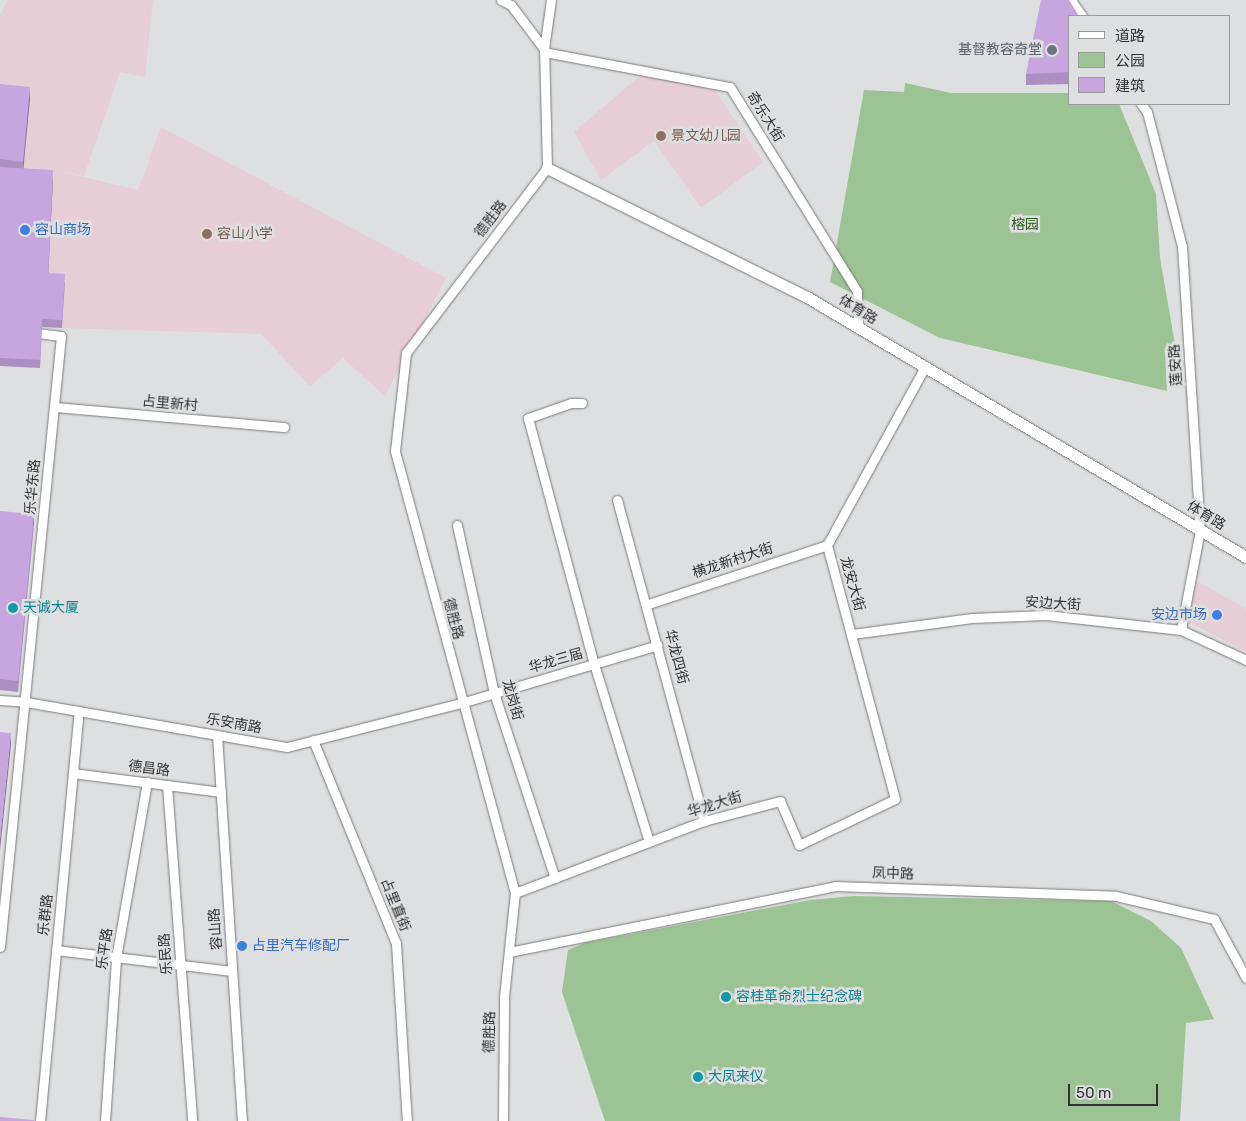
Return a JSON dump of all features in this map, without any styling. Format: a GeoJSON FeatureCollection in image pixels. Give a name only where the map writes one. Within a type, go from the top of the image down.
{"type":"FeatureCollection","features":[{"type":"Feature","properties":{"kind":"street"},"geometry":{"type":"LineString","coordinates":[[501,0],[511,5],[544,50]]}},
{"type":"Feature","properties":{"kind":"street"},"geometry":{"type":"LineString","coordinates":[[546,168],[544,50],[551,0]]}},
{"type":"Feature","properties":{"kind":"street"},"geometry":{"type":"LineString","coordinates":[[1071,0],[1081,15]]}},
{"type":"Feature","properties":{"kind":"street","name":"奇乐大街"},"geometry":{"type":"LineString","coordinates":[[544,50],[730,87],[857,291],[858,328]]}},
{"type":"Feature","properties":{"kind":"street","name":"莲安路"},"geometry":{"type":"LineString","coordinates":[[1142,105],[1147,112],[1182,246],[1200,530],[1181,630]]}},
{"type":"Feature","properties":{"kind":"street","name":"体育路"},"geometry":{"type":"LineString","coordinates":[[546,168],[763,274],[925,367],[1246,557]]}},
{"type":"Feature","properties":{"kind":"street","name":"德胜路"},"geometry":{"type":"LineString","coordinates":[[503,1121],[504,997],[515,893],[461,703],[395,451],[406,353],[546,168]]}},
{"type":"Feature","properties":{"kind":"street","name":"乐华东路"},"geometry":{"type":"LineString","coordinates":[[0,947],[26,702],[61,336],[17,331]]}},
{"type":"Feature","properties":{"kind":"street","name":"龙安大街"},"geometry":{"type":"LineString","coordinates":[[895,799],[827,545],[925,367]]}},
{"type":"Feature","properties":{"kind":"street"},"geometry":{"type":"LineString","coordinates":[[582,403],[571,403],[528,418],[594,664],[649,842]]}},
{"type":"Feature","properties":{"kind":"street","name":"占里新村"},"geometry":{"type":"LineString","coordinates":[[54,408],[284,428]]}},
{"type":"Feature","properties":{"kind":"street","name":"华龙四街"},"geometry":{"type":"LineString","coordinates":[[617,500],[648,604],[704,821]]}},
{"type":"Feature","properties":{"kind":"street","name":"龙岗街"},"geometry":{"type":"LineString","coordinates":[[457,525],[494,693],[555,878]]}},
{"type":"Feature","properties":{"kind":"street","name":"横龙新村大街"},"geometry":{"type":"LineString","coordinates":[[648,604],[827,545]]}},
{"type":"Feature","properties":{"kind":"street","name":"安边大街"},"geometry":{"type":"LineString","coordinates":[[852,634],[972,618],[1046,615],[1181,630],[1246,660]]}},
{"type":"Feature","properties":{"kind":"street","name":"华龙三届"},"geometry":{"type":"LineString","coordinates":[[461,703],[658,645]]}},
{"type":"Feature","properties":{"kind":"street","name":"乐安南路"},"geometry":{"type":"LineString","coordinates":[[0,700],[26,702],[287,747],[461,703]]}},
{"type":"Feature","properties":{"kind":"street","name":"乐群路"},"geometry":{"type":"LineString","coordinates":[[40,1121],[79,711]]}},
{"type":"Feature","properties":{"kind":"street","name":"容山路"},"geometry":{"type":"LineString","coordinates":[[217,735],[242,1121]]}},
{"type":"Feature","properties":{"kind":"street","name":"占里直街"},"geometry":{"type":"LineString","coordinates":[[313,740],[396,943],[407,1121]]}},
{"type":"Feature","properties":{"kind":"street","name":"德昌路"},"geometry":{"type":"LineString","coordinates":[[73,772],[221,792]]}},
{"type":"Feature","properties":{"kind":"street","name":"乐平路"},"geometry":{"type":"LineString","coordinates":[[105,1121],[116,958],[147,782]]}},
{"type":"Feature","properties":{"kind":"street","name":"乐民路"},"geometry":{"type":"LineString","coordinates":[[167,785],[192,1121]]}},
{"type":"Feature","properties":{"kind":"street","name":"华龙大街"},"geometry":{"type":"LineString","coordinates":[[515,893],[704,821],[780,800],[799,844],[895,799]]}},
{"type":"Feature","properties":{"kind":"street","name":"凤中路"},"geometry":{"type":"LineString","coordinates":[[509,952],[835,886],[1116,896],[1214,919],[1246,978]]}},
{"type":"Feature","properties":{"kind":"street"},"geometry":{"type":"LineString","coordinates":[[56,950],[232,971]]}},
{"type":"Feature","properties":{"kind":"shaded area"},"geometry":{"type":"Polygon","coordinates":[[[8,0],[153,0],[145,77],[120,72],[84,176],[54,170],[53,179],[0,175],[0,15],[8,0]]]}},
{"type":"Feature","properties":{"kind":"shaded area","name":"景文幼儿园"},"geometry":{"type":"Polygon","coordinates":[[[642,74],[714,89],[763,162],[701,208],[654,141],[601,180],[574,132],[642,74]]]}},
{"type":"Feature","properties":{"kind":"shaded area","name":"容山小学"},"geometry":{"type":"Polygon","coordinates":[[[161,127],[446,278],[385,396],[343,358],[310,386],[261,334],[62,328],[65,283],[48,281],[54,170],[138,190],[161,127]]]}},
{"type":"Feature","properties":{"kind":"shaded area","name":"安边市场"},"geometry":{"type":"Polygon","coordinates":[[[1195,580],[1246,609],[1246,652],[1187,621],[1195,580]]]}},
{"type":"Feature","properties":{"kind":"green space","name":"榕园"},"geometry":{"type":"Polygon","coordinates":[[[905,83],[951,93],[1068,93],[1068,105],[1119,105],[1156,194],[1160,258],[1176,350],[1165,350],[1167,391],[940,338],[830,282],[864,90],[904,92],[905,83]]]}},
{"type":"Feature","properties":{"kind":"green space"},"geometry":{"type":"Polygon","coordinates":[[[854,896],[1111,901],[1151,921],[1181,948],[1214,1019],[1186,1023],[1180,1121],[605,1121],[562,992],[568,950],[584,943],[810,900],[854,896]]]}},
{"type":"Feature","properties":{"kind":"building","name":"基督教容奇堂"},"geometry":{"type":"Polygon","coordinates":[[[1041,0],[1069,0],[1078,15],[1068,15],[1068,72],[1026,74],[1041,0]]]}},
{"type":"Feature","properties":{"kind":"building"},"geometry":{"type":"Polygon","coordinates":[[[0,84],[30,87],[23,162],[0,159],[0,84]]]}},
{"type":"Feature","properties":{"kind":"building","name":"容山商场"},"geometry":{"type":"Polygon","coordinates":[[[0,167],[53,170],[48,273],[65,274],[62,320],[42,319],[40,360],[0,358],[0,167]]]}},
{"type":"Feature","properties":{"kind":"building","name":"天诚大厦"},"geometry":{"type":"Polygon","coordinates":[[[0,511],[34,514],[18,681],[0,679],[0,511]]]}},
{"type":"Feature","properties":{"kind":"building"},"geometry":{"type":"Polygon","coordinates":[[[0,732],[11,733],[0,839],[0,732]]]}},
{"type":"Feature","properties":{"kind":"building"},"geometry":{"type":"Polygon","coordinates":[[[0,1117],[34,1120],[34,1121],[0,1121],[0,1117]]]}},
{"type":"Feature","properties":{"kind":"place","name":"基督教容奇堂"},"geometry":{"type":"Point","coordinates":[1052,50]}},
{"type":"Feature","properties":{"kind":"place","name":"景文幼儿园"},"geometry":{"type":"Point","coordinates":[661,136]}},
{"type":"Feature","properties":{"kind":"place","name":"容山商场"},"geometry":{"type":"Point","coordinates":[25,230]}},
{"type":"Feature","properties":{"kind":"place","name":"容山小学"},"geometry":{"type":"Point","coordinates":[207,234]}},
{"type":"Feature","properties":{"kind":"place","name":"天诚大厦"},"geometry":{"type":"Point","coordinates":[13,608]}},
{"type":"Feature","properties":{"kind":"place","name":"安边市场"},"geometry":{"type":"Point","coordinates":[1217,615]}},
{"type":"Feature","properties":{"kind":"place","name":"占里汽车修配厂"},"geometry":{"type":"Point","coordinates":[242,946]}},
{"type":"Feature","properties":{"kind":"place","name":"容桂革命烈士纪念碑"},"geometry":{"type":"Point","coordinates":[726,997]}},
{"type":"Feature","properties":{"kind":"place","name":"大凤来仪"},"geometry":{"type":"Point","coordinates":[698,1077]}}]}
